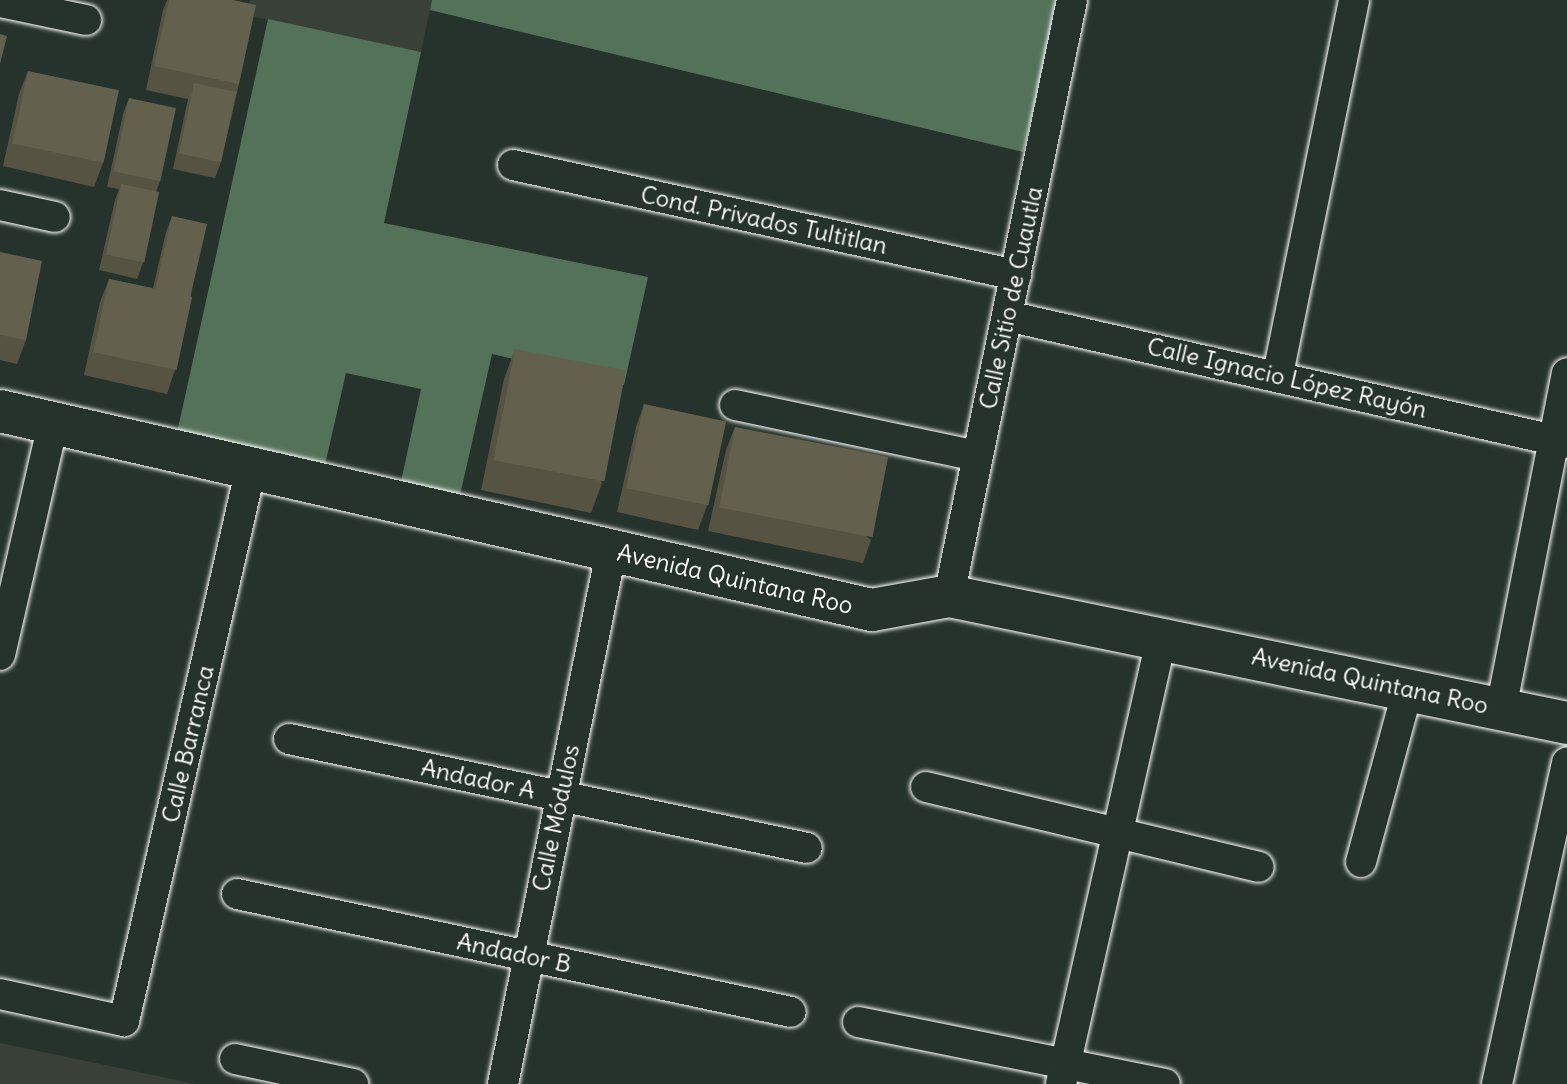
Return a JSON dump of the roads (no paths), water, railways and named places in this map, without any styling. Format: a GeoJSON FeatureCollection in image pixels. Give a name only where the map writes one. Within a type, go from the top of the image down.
{"type":"FeatureCollection","features":[{"type":"Feature","properties":{"kind":"main road","name":"Avenida Quintana Roo"},"geometry":{"type":"LineString","coordinates":[[0,411],[872,610],[949,596],[1162,636],[1567,723]]}},
{"type":"Feature","properties":{"kind":"street","name":"Calle Sitio de Cuautla"},"geometry":{"type":"LineString","coordinates":[[949,596],[1072,0]]}},
{"type":"Feature","properties":{"kind":"street"},"geometry":{"type":"LineString","coordinates":[[1278,374],[1354,0]]}},
{"type":"Feature","properties":{"kind":"street"},"geometry":{"type":"LineString","coordinates":[[0,2],[86,20]]}},
{"type":"Feature","properties":{"kind":"street","name":"Cond. Privados Tultitlan"},"geometry":{"type":"LineString","coordinates":[[513,165],[1016,275]]}},
{"type":"Feature","properties":{"kind":"street"},"geometry":{"type":"LineString","coordinates":[[0,205],[55,217]]}},
{"type":"Feature","properties":{"kind":"street","name":"Calle Ignacio López Rayón"},"geometry":{"type":"LineString","coordinates":[[1007,316],[1278,374],[1560,442]]}},
{"type":"Feature","properties":{"kind":"street"},"geometry":{"type":"LineString","coordinates":[[1501,709],[1560,442],[1567,373]]}},
{"type":"Feature","properties":{"kind":"street"},"geometry":{"type":"LineString","coordinates":[[735,405],[978,456]]}},
{"type":"Feature","properties":{"kind":"street"},"geometry":{"type":"LineString","coordinates":[[0,655],[53,424]]}},
{"type":"Feature","properties":{"kind":"street","name":"Calle Barranca"},"geometry":{"type":"LineString","coordinates":[[0,994],[124,1021],[251,468]]}},
{"type":"Feature","properties":{"kind":"street","name":"Calle Módulos"},"geometry":{"type":"LineString","coordinates":[[503,1084],[611,552]]}},
{"type":"Feature","properties":{"kind":"street"},"geometry":{"type":"LineString","coordinates":[[1063,1072],[1162,636]]}},
{"type":"Feature","properties":{"kind":"street"},"geometry":{"type":"LineString","coordinates":[[1361,862],[1408,689]]}},
{"type":"Feature","properties":{"kind":"street","name":"Andador A"},"geometry":{"type":"LineString","coordinates":[[289,739],[807,848]]}},
{"type":"Feature","properties":{"kind":"street"},"geometry":{"type":"LineString","coordinates":[[1497,1084],[1567,763]]}},
{"type":"Feature","properties":{"kind":"street"},"geometry":{"type":"LineString","coordinates":[[926,787],[1258,867]]}},
{"type":"Feature","properties":{"kind":"street","name":"Andador B"},"geometry":{"type":"LineString","coordinates":[[237,894],[791,1012]]}},
{"type":"Feature","properties":{"kind":"street"},"geometry":{"type":"LineString","coordinates":[[858,1022],[1063,1072],[1165,1084]]}},
{"type":"Feature","properties":{"kind":"street"},"geometry":{"type":"LineString","coordinates":[[235,1059],[353,1084]]}}]}
